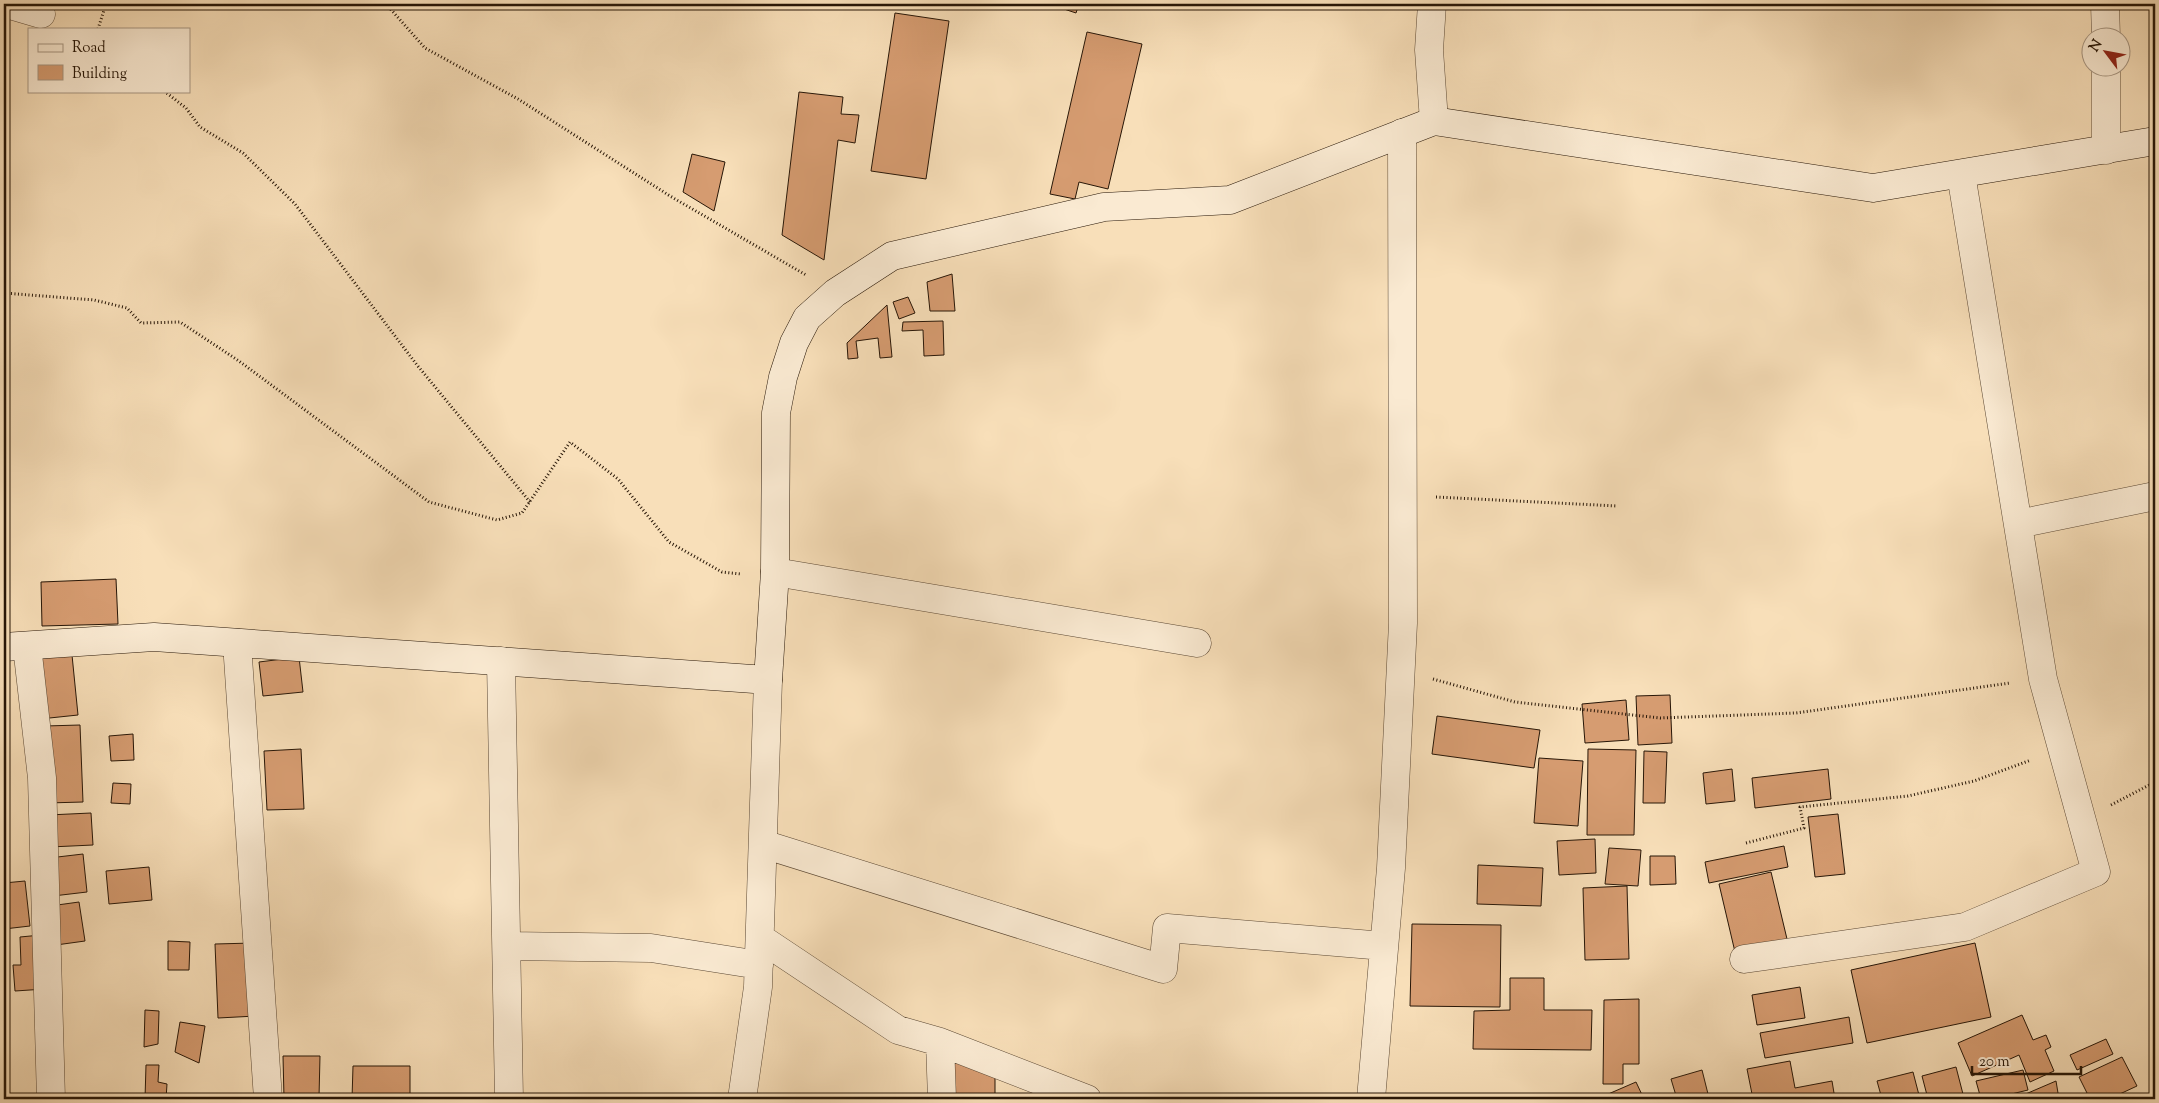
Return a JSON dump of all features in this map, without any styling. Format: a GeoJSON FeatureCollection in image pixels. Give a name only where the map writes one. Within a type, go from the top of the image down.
{"type":"FeatureCollection","features":[{"type":"Feature","properties":{"kind":"street"},"geometry":{"type":"LineString","coordinates":[[7,4],[41,14]]}},
{"type":"Feature","properties":{"kind":"street"},"geometry":{"type":"LineString","coordinates":[[1432,4],[1429,50],[1434,121]]}},
{"type":"Feature","properties":{"kind":"street"},"geometry":{"type":"LineString","coordinates":[[2105,4],[2106,28]]}},
{"type":"Feature","properties":{"kind":"street"},"geometry":{"type":"LineString","coordinates":[[2106,78],[2106,150]]}},
{"type":"Feature","properties":{"kind":"street"},"geometry":{"type":"LineString","coordinates":[[742,1099],[758,987],[768,680],[775,572],[776,413],[783,377],[794,343],[807,318],[835,293],[892,256],[1104,207],[1230,200],[1434,121],[1873,188],[2155,141]]}},
{"type":"Feature","properties":{"kind":"street"},"geometry":{"type":"LineString","coordinates":[[1371,1099],[1391,868],[1401,670],[1403,495],[1402,133]]}},
{"type":"Feature","properties":{"kind":"street"},"geometry":{"type":"LineString","coordinates":[[1744,959],[1965,927],[2096,872],[2043,679],[1961,174]]}},
{"type":"Feature","properties":{"kind":"street"},"geometry":{"type":"LineString","coordinates":[[2018,524],[2155,496]]}},
{"type":"Feature","properties":{"kind":"street"},"geometry":{"type":"LineString","coordinates":[[775,572],[1197,643]]}},
{"type":"Feature","properties":{"kind":"street"},"geometry":{"type":"LineString","coordinates":[[51,1099],[42,778],[15,646],[154,637],[768,680]]}},
{"type":"Feature","properties":{"kind":"street"},"geometry":{"type":"LineString","coordinates":[[238,643],[268,1099]]}},
{"type":"Feature","properties":{"kind":"street"},"geometry":{"type":"LineString","coordinates":[[501,662],[510,1099]]}},
{"type":"Feature","properties":{"kind":"street"},"geometry":{"type":"LineString","coordinates":[[763,844],[1163,969],[1167,928],[1384,946]]}},
{"type":"Feature","properties":{"kind":"street"},"geometry":{"type":"LineString","coordinates":[[760,938],[898,1030],[940,1042],[1040,1090],[1087,1099]]}},
{"type":"Feature","properties":{"kind":"street"},"geometry":{"type":"LineString","coordinates":[[507,946],[651,948],[759,965]]}},
{"type":"Feature","properties":{"kind":"street"},"geometry":{"type":"LineString","coordinates":[[940,1042],[942,1099]]}},
{"type":"Feature","properties":{"kind":"path"},"geometry":{"type":"LineString","coordinates":[[98,28],[106,4]]}},
{"type":"Feature","properties":{"kind":"path"},"geometry":{"type":"LineString","coordinates":[[386,4],[425,48],[518,99],[670,196],[835,293]]}},
{"type":"Feature","properties":{"kind":"path"},"geometry":{"type":"LineString","coordinates":[[165,92],[186,108],[200,127],[243,153],[295,204],[417,365],[530,502]]}},
{"type":"Feature","properties":{"kind":"path"},"geometry":{"type":"LineString","coordinates":[[4,293],[94,300],[127,308],[141,324],[180,322],[239,361],[429,502],[497,520],[522,513],[570,442],[618,479],[669,542],[722,572],[741,574],[746,567]]}},
{"type":"Feature","properties":{"kind":"path"},"geometry":{"type":"LineString","coordinates":[[1403,495],[1616,506]]}},
{"type":"Feature","properties":{"kind":"path"},"geometry":{"type":"LineString","coordinates":[[1401,670],[1516,702],[1660,718],[1796,712],[2043,679]]}},
{"type":"Feature","properties":{"kind":"path"},"geometry":{"type":"LineString","coordinates":[[1746,843],[1804,828],[1800,807],[1908,796],[1974,781],[2062,749]]}},
{"type":"Feature","properties":{"kind":"path"},"geometry":{"type":"LineString","coordinates":[[2082,820],[2155,782]]}},
{"type":"Feature","properties":{"kind":"building"},"geometry":{"type":"Polygon","coordinates":[[[1049,4],[1079,4],[1076,13],[1049,4]]]}},
{"type":"Feature","properties":{"kind":"building"},"geometry":{"type":"Polygon","coordinates":[[[895,13],[949,21],[926,179],[871,171],[895,13]]]}},
{"type":"Feature","properties":{"kind":"building"},"geometry":{"type":"Polygon","coordinates":[[[1087,32],[1142,44],[1108,189],[1079,182],[1075,199],[1050,194],[1087,32]]]}},
{"type":"Feature","properties":{"kind":"building"},"geometry":{"type":"Polygon","coordinates":[[[799,92],[843,97],[841,114],[859,115],[855,143],[838,140],[824,260],[782,235],[799,92]]]}},
{"type":"Feature","properties":{"kind":"building"},"geometry":{"type":"Polygon","coordinates":[[[692,154],[725,162],[714,211],[683,192],[692,154]]]}},
{"type":"Feature","properties":{"kind":"building"},"geometry":{"type":"Polygon","coordinates":[[[952,274],[955,311],[930,311],[927,282],[952,274]]]}},
{"type":"Feature","properties":{"kind":"building"},"geometry":{"type":"Polygon","coordinates":[[[908,297],[915,313],[899,319],[893,302],[908,297]]]}},
{"type":"Feature","properties":{"kind":"building"},"geometry":{"type":"Polygon","coordinates":[[[887,305],[892,357],[880,358],[878,338],[856,341],[858,358],[848,359],[847,343],[887,305]]]}},
{"type":"Feature","properties":{"kind":"building"},"geometry":{"type":"Polygon","coordinates":[[[943,321],[944,355],[924,356],[923,330],[902,331],[903,322],[943,321]]]}},
{"type":"Feature","properties":{"kind":"building"},"geometry":{"type":"Polygon","coordinates":[[[116,579],[118,624],[42,626],[41,582],[116,579]]]}},
{"type":"Feature","properties":{"kind":"building"},"geometry":{"type":"Polygon","coordinates":[[[72,655],[78,715],[40,719],[35,659],[72,655]]]}},
{"type":"Feature","properties":{"kind":"building"},"geometry":{"type":"Polygon","coordinates":[[[299,657],[303,692],[263,696],[259,662],[299,657]]]}},
{"type":"Feature","properties":{"kind":"building"},"geometry":{"type":"Polygon","coordinates":[[[1670,695],[1672,743],[1638,745],[1636,696],[1670,695]]]}},
{"type":"Feature","properties":{"kind":"building"},"geometry":{"type":"Polygon","coordinates":[[[1626,700],[1629,740],[1585,743],[1582,704],[1626,700]]]}},
{"type":"Feature","properties":{"kind":"building"},"geometry":{"type":"Polygon","coordinates":[[[1437,716],[1540,730],[1534,768],[1432,754],[1437,716]]]}},
{"type":"Feature","properties":{"kind":"building"},"geometry":{"type":"Polygon","coordinates":[[[80,725],[83,802],[47,803],[45,726],[80,725]]]}},
{"type":"Feature","properties":{"kind":"building"},"geometry":{"type":"Polygon","coordinates":[[[133,734],[134,760],[111,761],[109,736],[133,734]]]}},
{"type":"Feature","properties":{"kind":"building"},"geometry":{"type":"Polygon","coordinates":[[[301,749],[304,809],[267,810],[264,751],[301,749]]]}},
{"type":"Feature","properties":{"kind":"building"},"geometry":{"type":"Polygon","coordinates":[[[1588,749],[1636,750],[1634,835],[1587,835],[1588,749]]]}},
{"type":"Feature","properties":{"kind":"building"},"geometry":{"type":"Polygon","coordinates":[[[1644,751],[1667,752],[1665,803],[1643,803],[1644,751]]]}},
{"type":"Feature","properties":{"kind":"building"},"geometry":{"type":"Polygon","coordinates":[[[1539,758],[1583,761],[1578,826],[1534,823],[1539,758]]]}},
{"type":"Feature","properties":{"kind":"building"},"geometry":{"type":"Polygon","coordinates":[[[1732,769],[1735,801],[1706,804],[1703,773],[1732,769]]]}},
{"type":"Feature","properties":{"kind":"building"},"geometry":{"type":"Polygon","coordinates":[[[1828,769],[1831,799],[1755,808],[1752,778],[1828,769]]]}},
{"type":"Feature","properties":{"kind":"building"},"geometry":{"type":"Polygon","coordinates":[[[113,783],[131,784],[130,804],[111,803],[113,783]]]}},
{"type":"Feature","properties":{"kind":"building"},"geometry":{"type":"Polygon","coordinates":[[[91,813],[93,845],[50,847],[48,815],[91,813]]]}},
{"type":"Feature","properties":{"kind":"building"},"geometry":{"type":"Polygon","coordinates":[[[1838,814],[1845,874],[1815,877],[1808,817],[1838,814]]]}},
{"type":"Feature","properties":{"kind":"building"},"geometry":{"type":"Polygon","coordinates":[[[1595,839],[1596,873],[1559,875],[1557,841],[1595,839]]]}},
{"type":"Feature","properties":{"kind":"building"},"geometry":{"type":"Polygon","coordinates":[[[1784,846],[1788,867],[1709,883],[1705,862],[1784,846]]]}},
{"type":"Feature","properties":{"kind":"building"},"geometry":{"type":"Polygon","coordinates":[[[1609,848],[1641,850],[1638,886],[1605,884],[1609,848]]]}},
{"type":"Feature","properties":{"kind":"building"},"geometry":{"type":"Polygon","coordinates":[[[83,854],[87,892],[53,896],[49,858],[83,854]]]}},
{"type":"Feature","properties":{"kind":"building"},"geometry":{"type":"Polygon","coordinates":[[[1650,856],[1675,856],[1676,884],[1650,885],[1650,856]]]}},
{"type":"Feature","properties":{"kind":"building"},"geometry":{"type":"Polygon","coordinates":[[[1478,865],[1543,868],[1541,906],[1477,904],[1478,865]]]}},
{"type":"Feature","properties":{"kind":"building"},"geometry":{"type":"Polygon","coordinates":[[[149,867],[152,900],[109,904],[106,871],[149,867]]]}},
{"type":"Feature","properties":{"kind":"building"},"geometry":{"type":"Polygon","coordinates":[[[1771,872],[1787,939],[1735,952],[1719,884],[1771,872]]]}},
{"type":"Feature","properties":{"kind":"building"},"geometry":{"type":"Polygon","coordinates":[[[25,881],[30,926],[4,929],[4,883],[25,881]]]}},
{"type":"Feature","properties":{"kind":"building"},"geometry":{"type":"Polygon","coordinates":[[[1627,886],[1629,959],[1585,960],[1583,888],[1627,886]]]}},
{"type":"Feature","properties":{"kind":"building"},"geometry":{"type":"Polygon","coordinates":[[[79,902],[85,941],[56,945],[50,906],[79,902]]]}},
{"type":"Feature","properties":{"kind":"building"},"geometry":{"type":"Polygon","coordinates":[[[1412,924],[1501,925],[1500,1007],[1410,1006],[1412,924]]]}},
{"type":"Feature","properties":{"kind":"building"},"geometry":{"type":"Polygon","coordinates":[[[41,935],[45,989],[15,991],[13,965],[21,965],[20,937],[41,935]]]}},
{"type":"Feature","properties":{"kind":"building"},"geometry":{"type":"Polygon","coordinates":[[[168,941],[190,942],[189,970],[168,970],[168,941]]]}},
{"type":"Feature","properties":{"kind":"building"},"geometry":{"type":"Polygon","coordinates":[[[253,943],[256,1016],[218,1018],[215,944],[253,943]]]}},
{"type":"Feature","properties":{"kind":"building"},"geometry":{"type":"Polygon","coordinates":[[[1975,943],[1991,1017],[1867,1043],[1851,970],[1975,943]]]}},
{"type":"Feature","properties":{"kind":"building"},"geometry":{"type":"Polygon","coordinates":[[[1510,978],[1544,978],[1544,1010],[1592,1010],[1591,1050],[1473,1049],[1474,1011],[1510,1010],[1510,978]]]}},
{"type":"Feature","properties":{"kind":"building"},"geometry":{"type":"Polygon","coordinates":[[[1800,987],[1805,1018],[1757,1025],[1752,995],[1800,987]]]}},
{"type":"Feature","properties":{"kind":"building"},"geometry":{"type":"Polygon","coordinates":[[[1639,999],[1639,1064],[1623,1064],[1623,1084],[1603,1084],[1604,1000],[1639,999]]]}},
{"type":"Feature","properties":{"kind":"building"},"geometry":{"type":"Polygon","coordinates":[[[145,1010],[159,1011],[158,1044],[144,1047],[145,1010]]]}},
{"type":"Feature","properties":{"kind":"building"},"geometry":{"type":"Polygon","coordinates":[[[2022,1015],[2033,1040],[2046,1035],[2051,1047],[2045,1050],[2054,1071],[2030,1082],[2019,1055],[1972,1076],[1958,1043],[2022,1015]]]}},
{"type":"Feature","properties":{"kind":"building"},"geometry":{"type":"Polygon","coordinates":[[[1849,1017],[1853,1043],[1765,1058],[1760,1033],[1849,1017]]]}},
{"type":"Feature","properties":{"kind":"building"},"geometry":{"type":"Polygon","coordinates":[[[180,1022],[205,1026],[199,1063],[175,1052],[180,1022]]]}},
{"type":"Feature","properties":{"kind":"building"},"geometry":{"type":"Polygon","coordinates":[[[2106,1039],[2113,1054],[2077,1070],[2070,1055],[2106,1039]]]}},
{"type":"Feature","properties":{"kind":"building"},"geometry":{"type":"Polygon","coordinates":[[[948,1052],[995,1069],[995,1099],[949,1099],[948,1052]]]}},
{"type":"Feature","properties":{"kind":"building"},"geometry":{"type":"Polygon","coordinates":[[[283,1056],[320,1056],[319,1097],[284,1098],[283,1056]]]}},
{"type":"Feature","properties":{"kind":"building"},"geometry":{"type":"Polygon","coordinates":[[[2122,1057],[2137,1086],[2109,1099],[2090,1099],[2079,1077],[2122,1057]]]}},
{"type":"Feature","properties":{"kind":"building"},"geometry":{"type":"Polygon","coordinates":[[[1790,1061],[1795,1088],[1832,1081],[1835,1099],[1753,1099],[1747,1069],[1790,1061]]]}},
{"type":"Feature","properties":{"kind":"building"},"geometry":{"type":"Polygon","coordinates":[[[146,1065],[159,1065],[158,1082],[167,1084],[166,1099],[145,1099],[146,1065]]]}},
{"type":"Feature","properties":{"kind":"building"},"geometry":{"type":"Polygon","coordinates":[[[353,1066],[410,1066],[410,1099],[352,1099],[353,1066]]]}},
{"type":"Feature","properties":{"kind":"building"},"geometry":{"type":"Polygon","coordinates":[[[1956,1067],[1964,1098],[1928,1099],[1922,1076],[1956,1067]]]}},
{"type":"Feature","properties":{"kind":"building"},"geometry":{"type":"Polygon","coordinates":[[[1702,1070],[1709,1098],[1677,1099],[1671,1079],[1702,1070]]]}},
{"type":"Feature","properties":{"kind":"building"},"geometry":{"type":"Polygon","coordinates":[[[2023,1070],[2028,1090],[1991,1099],[1981,1099],[1976,1081],[2023,1070]]]}},
{"type":"Feature","properties":{"kind":"building"},"geometry":{"type":"Polygon","coordinates":[[[1913,1072],[1920,1099],[1882,1099],[1877,1081],[1913,1072]]]}},
{"type":"Feature","properties":{"kind":"building"},"geometry":{"type":"Polygon","coordinates":[[[2056,1081],[2059,1099],[2014,1099],[2056,1081]]]}},
{"type":"Feature","properties":{"kind":"building"},"geometry":{"type":"Polygon","coordinates":[[[1636,1082],[1644,1099],[1599,1098],[1636,1082]]]}}]}
